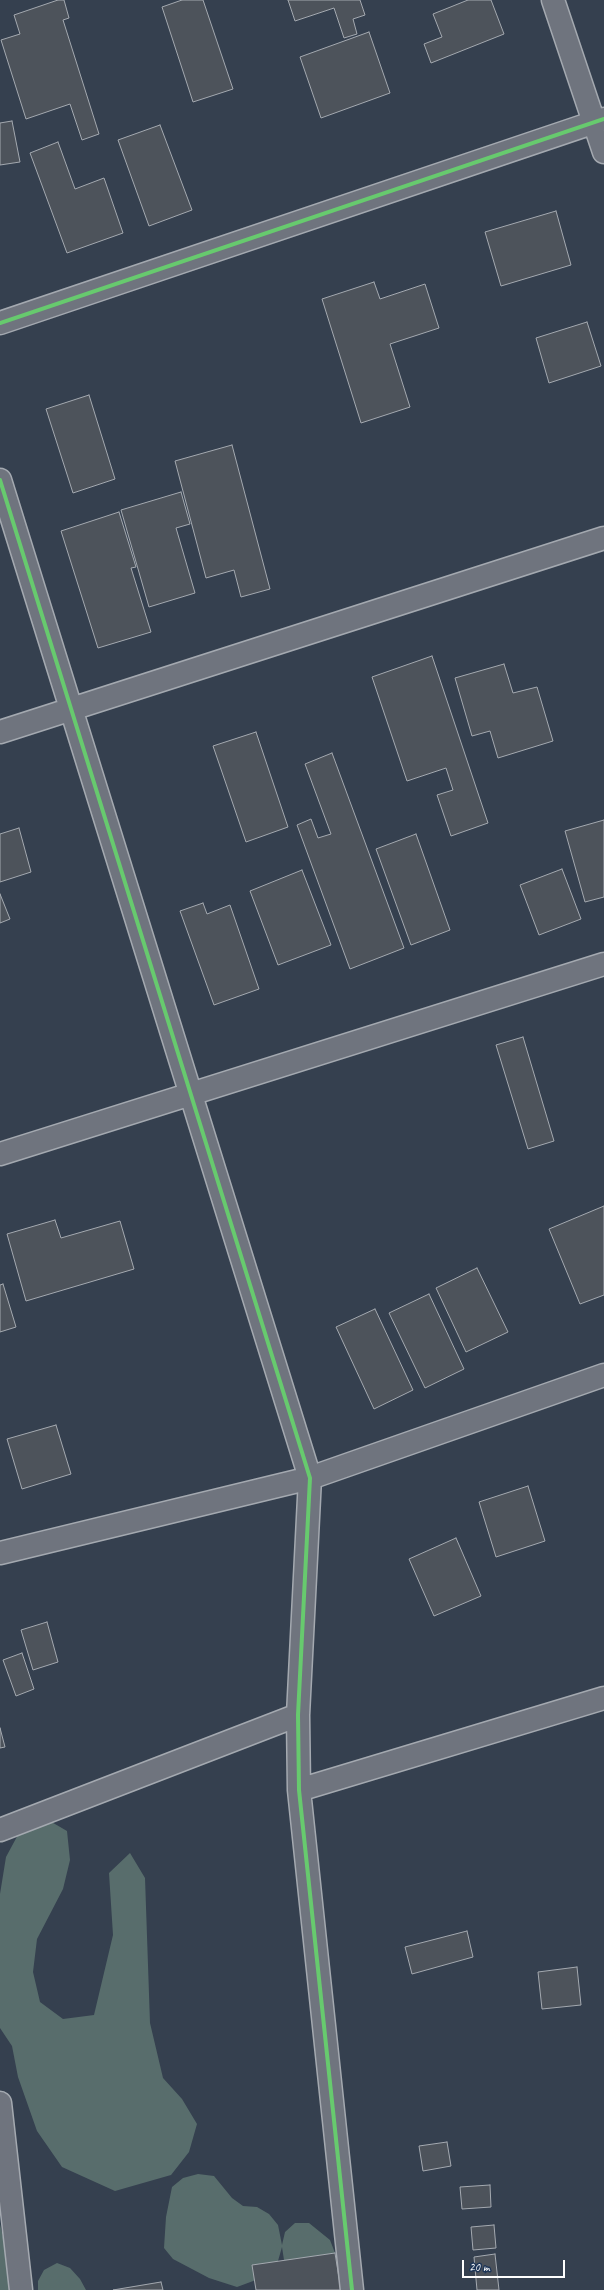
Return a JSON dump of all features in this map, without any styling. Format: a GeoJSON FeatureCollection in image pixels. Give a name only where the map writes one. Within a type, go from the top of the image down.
{"type":"FeatureCollection","features":[{"type":"Feature","properties":{"kind":"street"},"geometry":{"type":"LineString","coordinates":[[553,0],[600,120],[604,152]]}},
{"type":"Feature","properties":{"kind":"street"},"geometry":{"type":"LineString","coordinates":[[0,323],[600,120]]}},
{"type":"Feature","properties":{"kind":"street"},"geometry":{"type":"LineString","coordinates":[[0,480],[310,1478],[298,1716],[299,1790],[352,2290]]}},
{"type":"Feature","properties":{"kind":"street"},"geometry":{"type":"LineString","coordinates":[[0,732],[604,538]]}},
{"type":"Feature","properties":{"kind":"street"},"geometry":{"type":"LineString","coordinates":[[0,1154],[604,964]]}},
{"type":"Feature","properties":{"kind":"street"},"geometry":{"type":"LineString","coordinates":[[0,1553],[310,1478],[604,1375]]}},
{"type":"Feature","properties":{"kind":"street"},"geometry":{"type":"LineString","coordinates":[[299,1790],[604,1698]]}},
{"type":"Feature","properties":{"kind":"street"},"geometry":{"type":"LineString","coordinates":[[0,1830],[298,1716]]}},
{"type":"Feature","properties":{"kind":"street"},"geometry":{"type":"LineString","coordinates":[[0,2103],[21,2290]]}},
{"type":"Feature","properties":{"kind":"green space"},"geometry":{"type":"Polygon","coordinates":[[[43,1817],[67,1831],[70,1860],[63,1889],[37,1939],[33,1972],[40,2002],[63,2019],[94,2015],[113,1935],[109,1873],[130,1853],[145,1878],[150,2023],[163,2078],[182,2099],[197,2124],[189,2152],[171,2175],[115,2191],[62,2167],[37,2131],[18,2077],[12,2046],[0,2028],[0,1894],[6,1857],[20,1831],[43,1817]]]}},
{"type":"Feature","properties":{"kind":"green space"},"geometry":{"type":"Polygon","coordinates":[[[198,2174],[214,2176],[232,2198],[243,2206],[257,2207],[269,2214],[278,2225],[282,2245],[285,2232],[295,2223],[309,2223],[330,2240],[335,2253],[327,2265],[293,2272],[284,2260],[282,2247],[276,2268],[264,2277],[237,2287],[209,2278],[173,2259],[164,2248],[166,2217],[172,2187],[183,2178],[198,2174]]]}},
{"type":"Feature","properties":{"kind":"green space"},"geometry":{"type":"Polygon","coordinates":[[[0,2224],[15,2290],[0,2290],[0,2224]]]}},
{"type":"Feature","properties":{"kind":"green space"},"geometry":{"type":"Polygon","coordinates":[[[57,2263],[70,2268],[80,2279],[86,2290],[38,2290],[38,2281],[44,2270],[57,2263]]]}},
{"type":"Feature","properties":{"kind":"building"},"geometry":{"type":"Polygon","coordinates":[[[58,0],[64,0],[69,18],[63,20],[99,134],[82,140],[70,104],[26,119],[1,40],[20,34],[14,15],[58,0]]]}},
{"type":"Feature","properties":{"kind":"building"},"geometry":{"type":"Polygon","coordinates":[[[182,0],[203,0],[233,89],[193,102],[162,7],[182,0]]]}},
{"type":"Feature","properties":{"kind":"building"},"geometry":{"type":"Polygon","coordinates":[[[288,0],[360,0],[365,15],[353,19],[357,34],[344,38],[334,8],[295,21],[288,0]]]}},
{"type":"Feature","properties":{"kind":"building"},"geometry":{"type":"Polygon","coordinates":[[[468,0],[491,0],[504,34],[431,63],[424,44],[442,37],[433,14],[468,0]]]}},
{"type":"Feature","properties":{"kind":"building"},"geometry":{"type":"Polygon","coordinates":[[[369,32],[390,93],[321,118],[300,57],[369,32]]]}},
{"type":"Feature","properties":{"kind":"building"},"geometry":{"type":"Polygon","coordinates":[[[12,121],[20,162],[0,165],[0,123],[12,121]]]}},
{"type":"Feature","properties":{"kind":"building"},"geometry":{"type":"Polygon","coordinates":[[[160,125],[192,210],[149,226],[118,140],[160,125]]]}},
{"type":"Feature","properties":{"kind":"building"},"geometry":{"type":"Polygon","coordinates":[[[58,142],[75,189],[104,178],[123,233],[67,253],[30,153],[58,142]]]}},
{"type":"Feature","properties":{"kind":"building"},"geometry":{"type":"Polygon","coordinates":[[[556,211],[571,265],[501,286],[485,232],[556,211]]]}},
{"type":"Feature","properties":{"kind":"building"},"geometry":{"type":"Polygon","coordinates":[[[374,282],[380,299],[425,284],[439,328],[390,344],[410,407],[361,423],[322,299],[374,282]]]}},
{"type":"Feature","properties":{"kind":"building"},"geometry":{"type":"Polygon","coordinates":[[[587,322],[601,366],[549,383],[536,338],[587,322]]]}},
{"type":"Feature","properties":{"kind":"building"},"geometry":{"type":"Polygon","coordinates":[[[89,395],[115,479],[73,493],[46,409],[89,395]]]}},
{"type":"Feature","properties":{"kind":"building"},"geometry":{"type":"Polygon","coordinates":[[[232,445],[270,589],[241,597],[234,570],[206,578],[175,461],[232,445]]]}},
{"type":"Feature","properties":{"kind":"building"},"geometry":{"type":"Polygon","coordinates":[[[181,492],[190,524],[176,528],[195,593],[149,607],[121,510],[181,492]]]}},
{"type":"Feature","properties":{"kind":"building"},"geometry":{"type":"Polygon","coordinates":[[[119,512],[136,567],[131,568],[151,632],[98,648],[61,531],[119,512]]]}},
{"type":"Feature","properties":{"kind":"building"},"geometry":{"type":"Polygon","coordinates":[[[432,656],[488,823],[451,836],[437,795],[453,790],[446,768],[407,781],[372,677],[432,656]]]}},
{"type":"Feature","properties":{"kind":"building"},"geometry":{"type":"Polygon","coordinates":[[[504,664],[513,693],[537,687],[553,741],[498,758],[490,731],[472,736],[455,678],[504,664]]]}},
{"type":"Feature","properties":{"kind":"building"},"geometry":{"type":"Polygon","coordinates":[[[256,732],[288,827],[246,842],[213,746],[256,732]]]}},
{"type":"Feature","properties":{"kind":"building"},"geometry":{"type":"Polygon","coordinates":[[[332,753],[404,948],[350,969],[297,825],[311,819],[318,838],[331,834],[305,764],[332,753]]]}},
{"type":"Feature","properties":{"kind":"building"},"geometry":{"type":"Polygon","coordinates":[[[604,820],[604,897],[585,902],[565,831],[604,820]]]}},
{"type":"Feature","properties":{"kind":"building"},"geometry":{"type":"Polygon","coordinates":[[[19,828],[31,872],[0,882],[0,834],[19,828]]]}},
{"type":"Feature","properties":{"kind":"building"},"geometry":{"type":"Polygon","coordinates":[[[416,834],[450,930],[411,945],[376,849],[416,834]]]}},
{"type":"Feature","properties":{"kind":"building"},"geometry":{"type":"Polygon","coordinates":[[[562,869],[581,919],[539,935],[520,885],[562,869]]]}},
{"type":"Feature","properties":{"kind":"building"},"geometry":{"type":"Polygon","coordinates":[[[302,870],[331,945],[278,965],[250,891],[302,870]]]}},
{"type":"Feature","properties":{"kind":"building"},"geometry":{"type":"Polygon","coordinates":[[[0,894],[10,919],[0,923],[0,894]]]}},
{"type":"Feature","properties":{"kind":"building"},"geometry":{"type":"Polygon","coordinates":[[[203,903],[207,914],[230,905],[259,989],[214,1005],[180,911],[203,903]]]}},
{"type":"Feature","properties":{"kind":"building"},"geometry":{"type":"Polygon","coordinates":[[[523,1037],[554,1141],[528,1149],[496,1045],[523,1037]]]}},
{"type":"Feature","properties":{"kind":"building"},"geometry":{"type":"Polygon","coordinates":[[[604,1206],[604,1295],[580,1304],[549,1229],[604,1206]]]}},
{"type":"Feature","properties":{"kind":"building"},"geometry":{"type":"Polygon","coordinates":[[[55,1220],[61,1238],[120,1221],[134,1269],[26,1301],[7,1234],[55,1220]]]}},
{"type":"Feature","properties":{"kind":"building"},"geometry":{"type":"Polygon","coordinates":[[[477,1268],[508,1332],[466,1352],[436,1288],[477,1268]]]}},
{"type":"Feature","properties":{"kind":"building"},"geometry":{"type":"Polygon","coordinates":[[[3,1284],[16,1327],[0,1332],[0,1285],[3,1284]]]}},
{"type":"Feature","properties":{"kind":"building"},"geometry":{"type":"Polygon","coordinates":[[[429,1294],[464,1369],[425,1388],[389,1313],[429,1294]]]}},
{"type":"Feature","properties":{"kind":"building"},"geometry":{"type":"Polygon","coordinates":[[[375,1309],[413,1390],[374,1409],[336,1327],[375,1309]]]}},
{"type":"Feature","properties":{"kind":"building"},"geometry":{"type":"Polygon","coordinates":[[[56,1425],[71,1474],[22,1489],[7,1439],[56,1425]]]}},
{"type":"Feature","properties":{"kind":"building"},"geometry":{"type":"Polygon","coordinates":[[[528,1486],[545,1541],[496,1557],[479,1502],[528,1486]]]}},
{"type":"Feature","properties":{"kind":"building"},"geometry":{"type":"Polygon","coordinates":[[[456,1538],[481,1596],[434,1616],[409,1559],[456,1538]]]}},
{"type":"Feature","properties":{"kind":"building"},"geometry":{"type":"Polygon","coordinates":[[[47,1622],[58,1662],[33,1670],[21,1630],[47,1622]]]}},
{"type":"Feature","properties":{"kind":"building"},"geometry":{"type":"Polygon","coordinates":[[[22,1653],[34,1689],[16,1696],[3,1660],[22,1653]]]}},
{"type":"Feature","properties":{"kind":"building"},"geometry":{"type":"Polygon","coordinates":[[[0,1728],[5,1747],[0,1748],[0,1728]]]}},
{"type":"Feature","properties":{"kind":"building"},"geometry":{"type":"Polygon","coordinates":[[[467,1931],[473,1957],[412,1974],[405,1947],[467,1931]]]}},
{"type":"Feature","properties":{"kind":"building"},"geometry":{"type":"Polygon","coordinates":[[[577,1967],[581,2005],[542,2009],[538,1972],[577,1967]]]}},
{"type":"Feature","properties":{"kind":"building"},"geometry":{"type":"Polygon","coordinates":[[[447,2142],[451,2166],[423,2171],[419,2146],[447,2142]]]}},
{"type":"Feature","properties":{"kind":"building"},"geometry":{"type":"Polygon","coordinates":[[[490,2185],[491,2207],[462,2209],[460,2187],[490,2185]]]}},
{"type":"Feature","properties":{"kind":"building"},"geometry":{"type":"Polygon","coordinates":[[[494,2225],[496,2248],[473,2250],[471,2227],[494,2225]]]}},
{"type":"Feature","properties":{"kind":"building"},"geometry":{"type":"Polygon","coordinates":[[[335,2253],[341,2290],[256,2290],[252,2265],[335,2253]]]}},
{"type":"Feature","properties":{"kind":"building"},"geometry":{"type":"Polygon","coordinates":[[[495,2254],[499,2290],[477,2290],[474,2257],[495,2254]]]}},
{"type":"Feature","properties":{"kind":"building"},"geometry":{"type":"Polygon","coordinates":[[[161,2282],[163,2290],[113,2290],[161,2282]]]}},
{"type":"Feature","properties":{"kind":"cycle path"},"geometry":{"type":"LineString","coordinates":[[0,323],[604,119]]}},
{"type":"Feature","properties":{"kind":"cycle path"},"geometry":{"type":"LineString","coordinates":[[0,480],[310,1478],[298,1715],[299,1790],[352,2290]]}}]}
